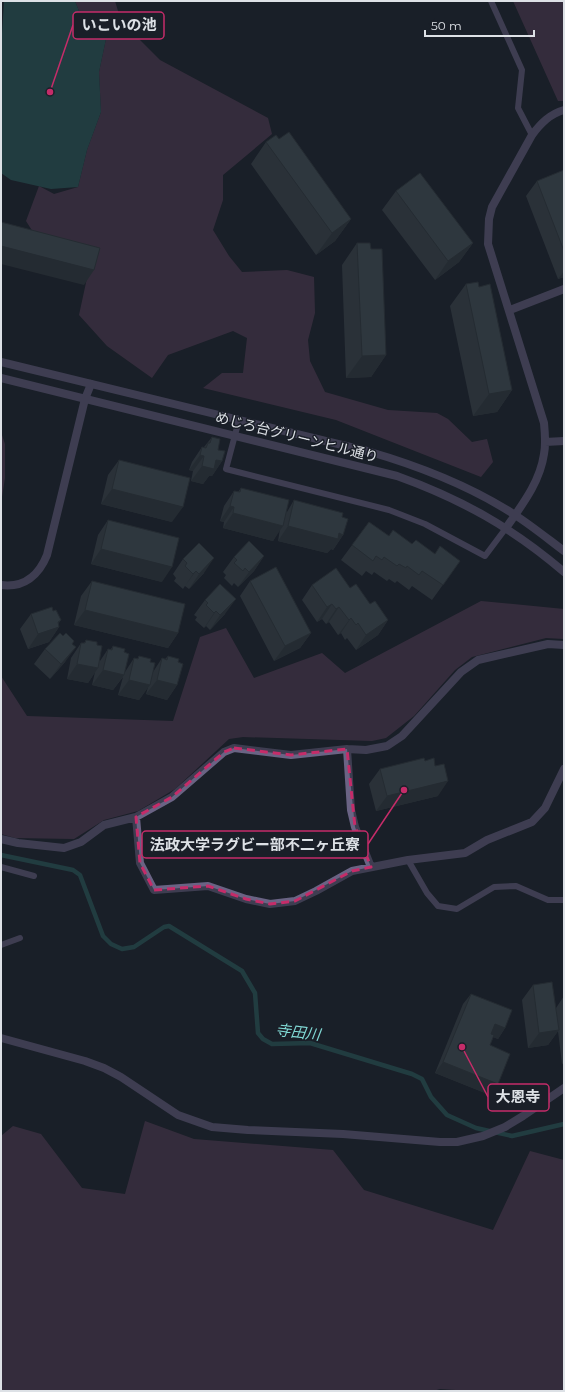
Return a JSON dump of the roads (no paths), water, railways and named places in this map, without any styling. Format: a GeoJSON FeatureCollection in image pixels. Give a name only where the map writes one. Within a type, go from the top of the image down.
{"type":"FeatureCollection","features":[{"type":"Feature","properties":{"kind":"street"},"geometry":{"type":"LineString","coordinates":[[506,528],[535,483],[541,467],[545,442],[544,423],[510,310],[488,244],[489,219],[492,207],[532,136],[548,117],[555,112],[564,110]]}},
{"type":"Feature","properties":{"kind":"street"},"geometry":{"type":"LineString","coordinates":[[510,310],[564,289]]}},
{"type":"Feature","properties":{"kind":"street","name":"めじろ台グリーンヒル通り"},"geometry":{"type":"LineString","coordinates":[[1,362],[397,460],[430,471],[460,484],[515,515],[564,551]]}},
{"type":"Feature","properties":{"kind":"street","name":"めじろ台グリーンヒル通り"},"geometry":{"type":"LineString","coordinates":[[1,378],[397,476],[454,499],[506,528],[539,551],[564,572]]}},
{"type":"Feature","properties":{"kind":"street"},"geometry":{"type":"LineString","coordinates":[[1,584],[25,582],[37,573],[43,565],[47,556],[85,399],[91,384]]}},
{"type":"Feature","properties":{"kind":"street"},"geometry":{"type":"LineString","coordinates":[[545,442],[564,441]]}},
{"type":"Feature","properties":{"kind":"street"},"geometry":{"type":"LineString","coordinates":[[1,839],[18,843],[64,848],[81,842],[104,825],[136,817],[172,797],[224,752],[234,748],[291,755],[347,749],[366,750],[387,746],[402,736],[461,672],[478,660],[548,644],[564,645]]}},
{"type":"Feature","properties":{"kind":"street"},"geometry":{"type":"LineString","coordinates":[[347,749],[351,810],[371,867]]}},
{"type":"Feature","properties":{"kind":"street"},"geometry":{"type":"LineString","coordinates":[[136,817],[140,863],[154,890],[208,886],[246,900],[270,904],[295,901],[352,871],[408,860],[464,853],[487,840],[532,822],[545,808],[564,770]]}},
{"type":"Feature","properties":{"kind":"street"},"geometry":{"type":"LineString","coordinates":[[1,1038],[85,1061],[104,1068],[121,1077],[178,1115],[212,1127],[457,1142],[484,1136],[505,1127],[564,1088]]}},
{"type":"Feature","properties":{"kind":"lane"},"geometry":{"type":"LineString","coordinates":[[492,1],[522,70],[518,108],[532,136]]}},
{"type":"Feature","properties":{"kind":"lane"},"geometry":{"type":"LineString","coordinates":[[239,420],[226,469],[389,510],[425,524],[485,556],[506,528]]}},
{"type":"Feature","properties":{"kind":"lane"},"geometry":{"type":"LineString","coordinates":[[408,860],[427,894],[438,906],[456,909],[494,887],[516,886],[548,900],[564,900]]}},
{"type":"Feature","properties":{"kind":"lane"},"geometry":{"type":"LineString","coordinates":[[1,867],[34,876]]}},
{"type":"Feature","properties":{"kind":"lane"},"geometry":{"type":"LineString","coordinates":[[1,945],[20,938]]}},
{"type":"Feature","properties":{"kind":"waterway","name":"寺田川"},"geometry":{"type":"LineString","coordinates":[[1,855],[73,870],[80,875],[103,936],[111,944],[122,949],[134,947],[164,927],[169,926],[242,971],[255,993],[258,1033],[263,1039],[272,1044],[310,1043],[412,1074],[422,1079],[431,1097],[447,1115],[476,1128],[512,1136],[564,1124]]}},
{"type":"Feature","properties":{"kind":"place","name":"いこいの池"},"geometry":{"type":"Point","coordinates":[50,92]}},
{"type":"Feature","properties":{"kind":"place","name":"法政大学ラグビー部不二ヶ丘寮"},"geometry":{"type":"Point","coordinates":[404,790]}},
{"type":"Feature","properties":{"kind":"place","name":"大恩寺"},"geometry":{"type":"Point","coordinates":[462,1047]}}]}
